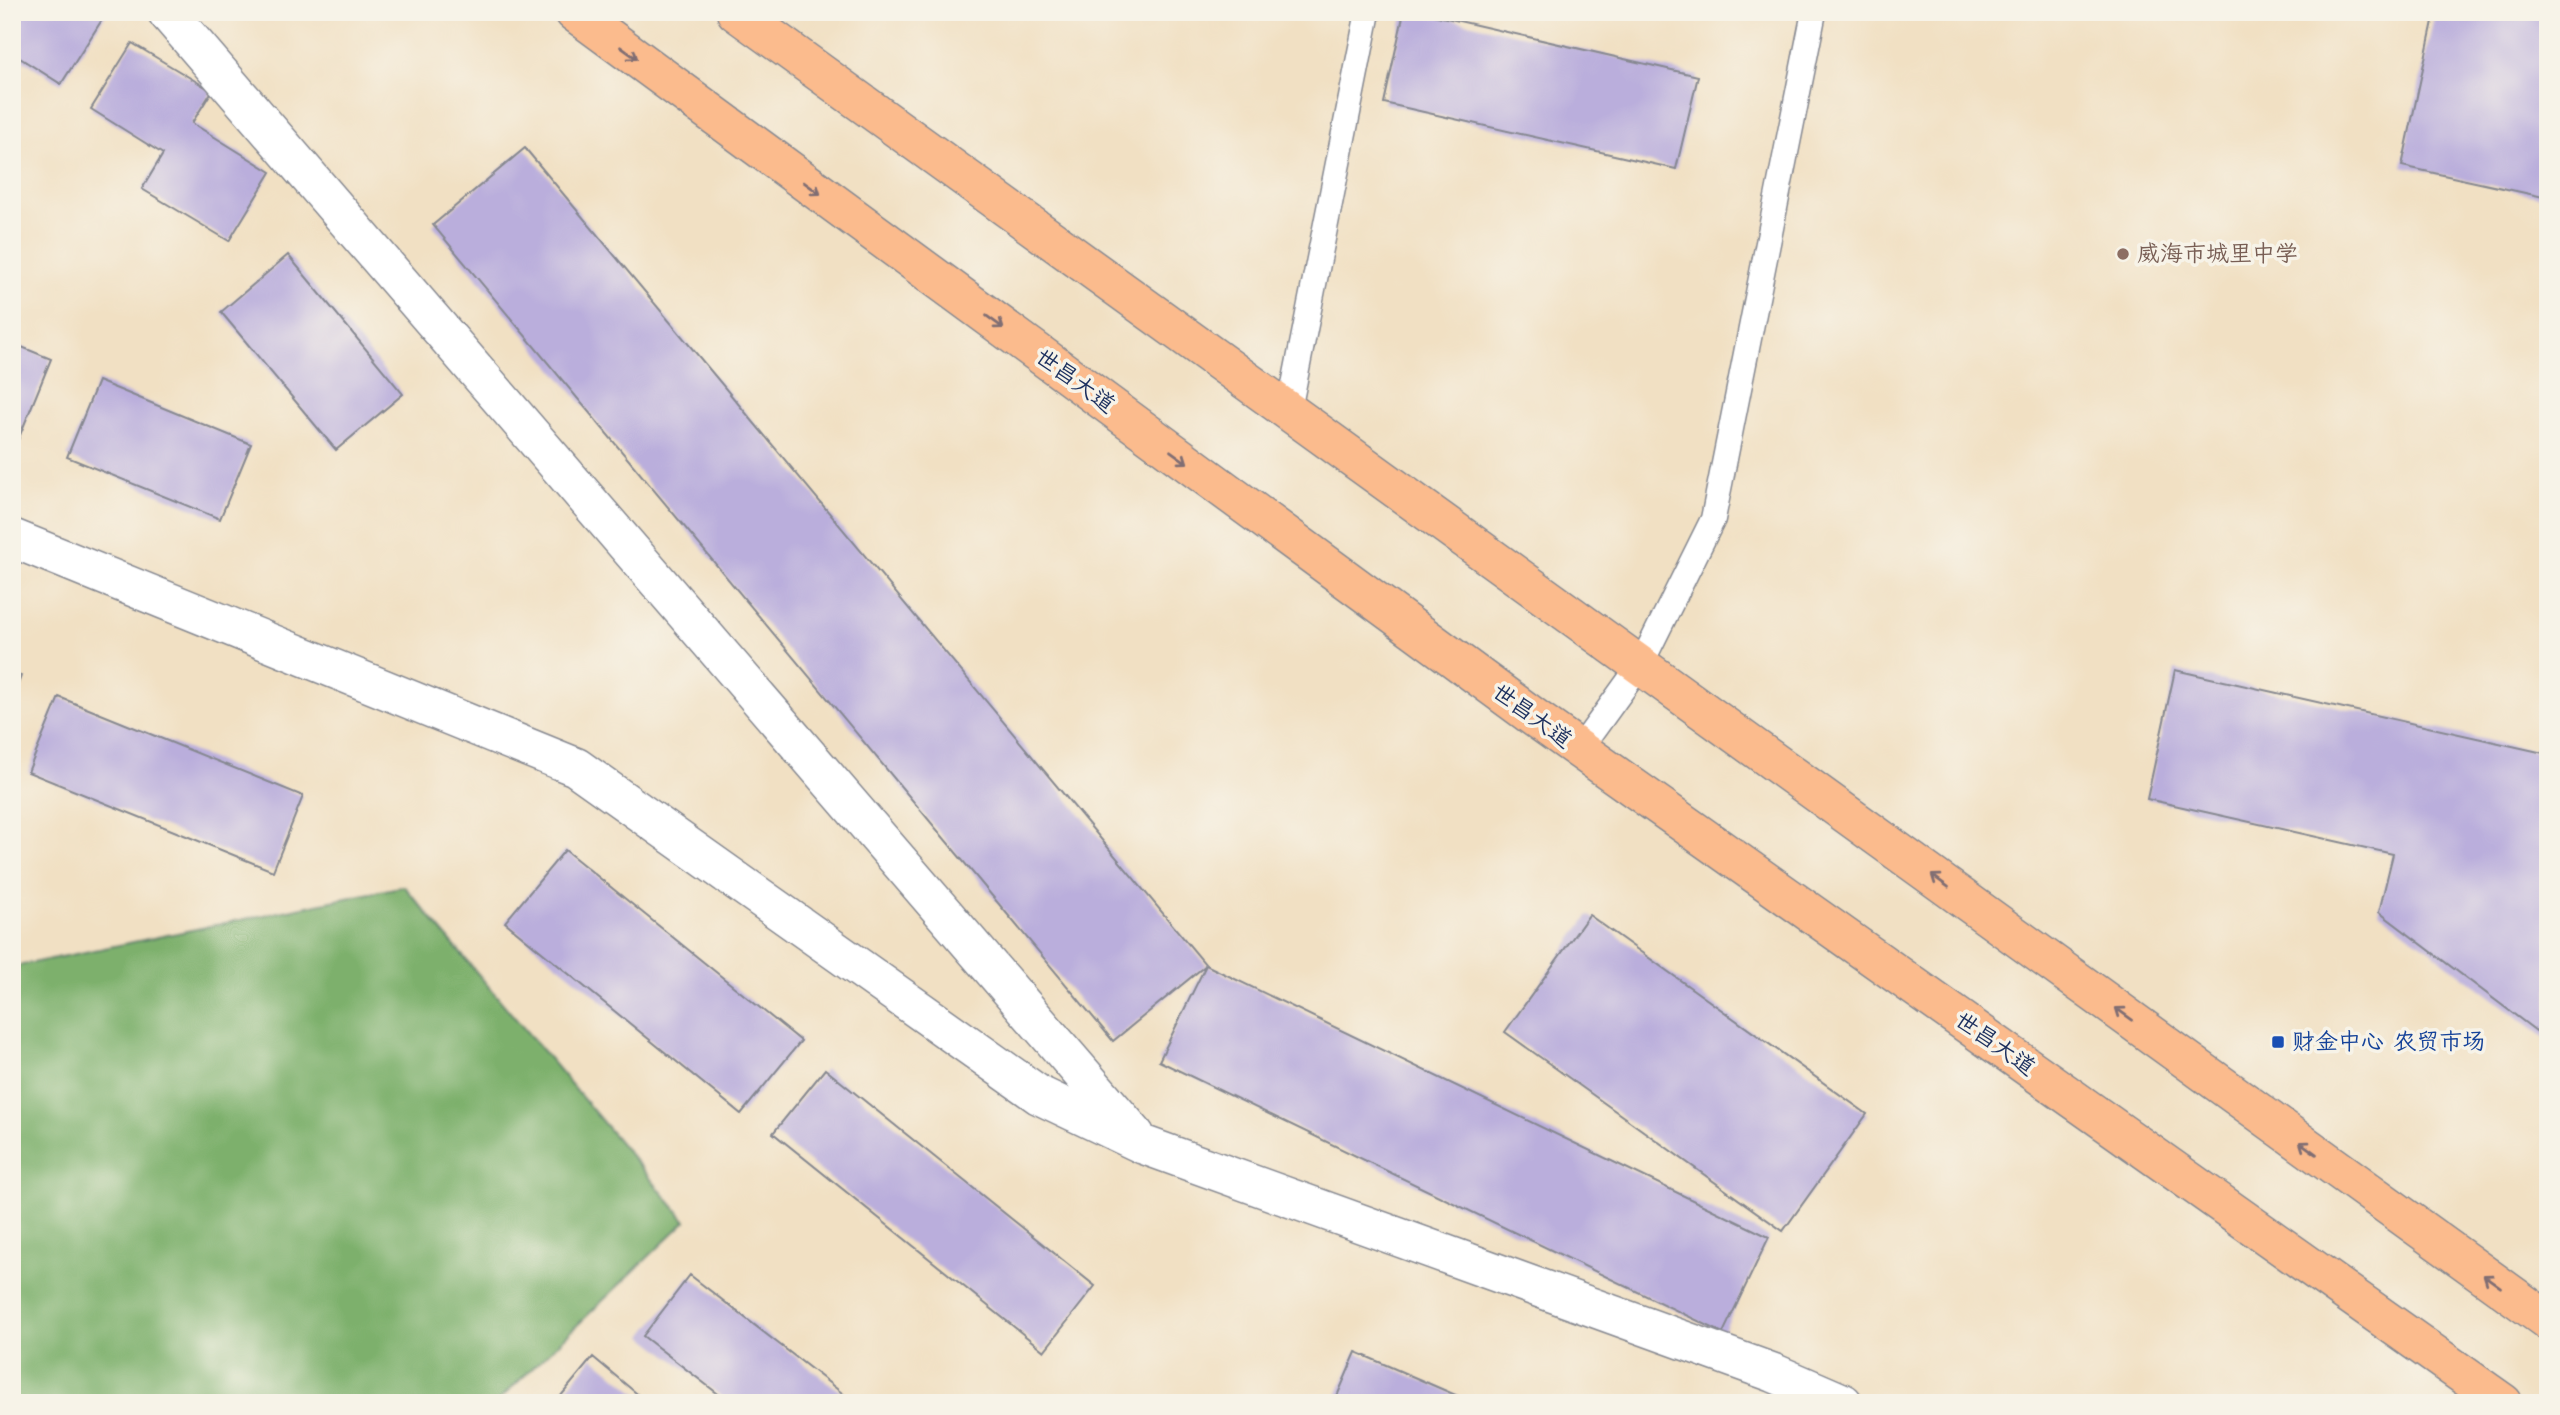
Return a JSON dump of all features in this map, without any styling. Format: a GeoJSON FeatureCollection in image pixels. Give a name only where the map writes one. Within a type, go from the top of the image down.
{"type":"FeatureCollection","features":[{"type":"Feature","properties":{"kind":"main road","name":"世昌大道"},"geometry":{"type":"LineString","coordinates":[[574,12],[1579,750],[2502,1403]]}},
{"type":"Feature","properties":{"kind":"main road"},"geometry":{"type":"LineString","coordinates":[[736,12],[2548,1321]]}},
{"type":"Feature","properties":{"kind":"street"},"geometry":{"type":"LineString","coordinates":[[167,12],[1144,1144]]}},
{"type":"Feature","properties":{"kind":"street"},"geometry":{"type":"LineString","coordinates":[[12,538],[576,767],[1039,1096],[1144,1144],[1774,1373],[1843,1403]]}},
{"type":"Feature","properties":{"kind":"lane"},"geometry":{"type":"LineString","coordinates":[[1289,410],[1368,12]]}},
{"type":"Feature","properties":{"kind":"lane"},"geometry":{"type":"LineString","coordinates":[[1579,750],[1641,664],[1713,519],[1814,12]]}},
{"type":"Feature","properties":{"kind":"green space"},"geometry":{"type":"Polygon","coordinates":[[[404,886],[686,1221],[496,1403],[12,1403],[12,967],[404,886]]]}},
{"type":"Feature","properties":{"kind":"building"},"geometry":{"type":"Polygon","coordinates":[[[12,12],[107,12],[61,84],[12,53],[12,12]]]}},
{"type":"Feature","properties":{"kind":"building"},"geometry":{"type":"Polygon","coordinates":[[[1404,12],[1420,12],[1698,76],[1676,169],[1384,103],[1404,12]]]}},
{"type":"Feature","properties":{"kind":"building"},"geometry":{"type":"Polygon","coordinates":[[[2435,12],[2548,12],[2548,198],[2402,166],[2435,12]]]}},
{"type":"Feature","properties":{"kind":"building"},"geometry":{"type":"Polygon","coordinates":[[[132,43],[212,91],[192,123],[271,172],[229,241],[142,189],[163,154],[91,109],[132,43]]]}},
{"type":"Feature","properties":{"kind":"building"},"geometry":{"type":"Polygon","coordinates":[[[525,148],[1206,965],[1113,1041],[433,225],[525,148]]]}},
{"type":"Feature","properties":{"kind":"building"},"geometry":{"type":"Polygon","coordinates":[[[288,255],[403,394],[336,450],[221,312],[288,255]]]}},
{"type":"Feature","properties":{"kind":"building"},"geometry":{"type":"Polygon","coordinates":[[[12,343],[51,359],[18,440],[12,438],[12,343]]]}},
{"type":"Feature","properties":{"kind":"building"},"geometry":{"type":"Polygon","coordinates":[[[98,381],[251,444],[220,519],[67,457],[98,381]]]}},
{"type":"Feature","properties":{"kind":"building"},"geometry":{"type":"Polygon","coordinates":[[[2175,670],[2548,754],[2548,1040],[2379,912],[2393,854],[2147,799],[2175,670]]]}},
{"type":"Feature","properties":{"kind":"building"},"geometry":{"type":"Polygon","coordinates":[[[12,673],[21,676],[12,700],[12,673]]]}},
{"type":"Feature","properties":{"kind":"building"},"geometry":{"type":"Polygon","coordinates":[[[59,697],[303,796],[273,871],[28,772],[59,697]]]}},
{"type":"Feature","properties":{"kind":"building"},"geometry":{"type":"Polygon","coordinates":[[[565,850],[801,1041],[741,1114],[505,922],[565,850]]]}},
{"type":"Feature","properties":{"kind":"building"},"geometry":{"type":"Polygon","coordinates":[[[1589,915],[1867,1114],[1783,1231],[1505,1032],[1589,915]]]}},
{"type":"Feature","properties":{"kind":"building"},"geometry":{"type":"Polygon","coordinates":[[[1206,965],[1769,1237],[1723,1333],[1159,1061],[1206,965]]]}},
{"type":"Feature","properties":{"kind":"building"},"geometry":{"type":"Polygon","coordinates":[[[825,1069],[1095,1286],[1044,1351],[773,1133],[825,1069]]]}},
{"type":"Feature","properties":{"kind":"building"},"geometry":{"type":"Polygon","coordinates":[[[690,1275],[855,1403],[730,1403],[643,1336],[690,1275]]]}},
{"type":"Feature","properties":{"kind":"building"},"geometry":{"type":"Polygon","coordinates":[[[1356,1352],[1474,1403],[1334,1403],[1356,1352]]]}},
{"type":"Feature","properties":{"kind":"building"},"geometry":{"type":"Polygon","coordinates":[[[593,1357],[648,1403],[555,1403],[593,1357]]]}},
{"type":"Feature","properties":{"kind":"place","name":"威海市城里中学"},"geometry":{"type":"Point","coordinates":[2123,254]}},
{"type":"Feature","properties":{"kind":"place","name":"财金中心 农贸市场"},"geometry":{"type":"Point","coordinates":[2278,1042]}}]}
